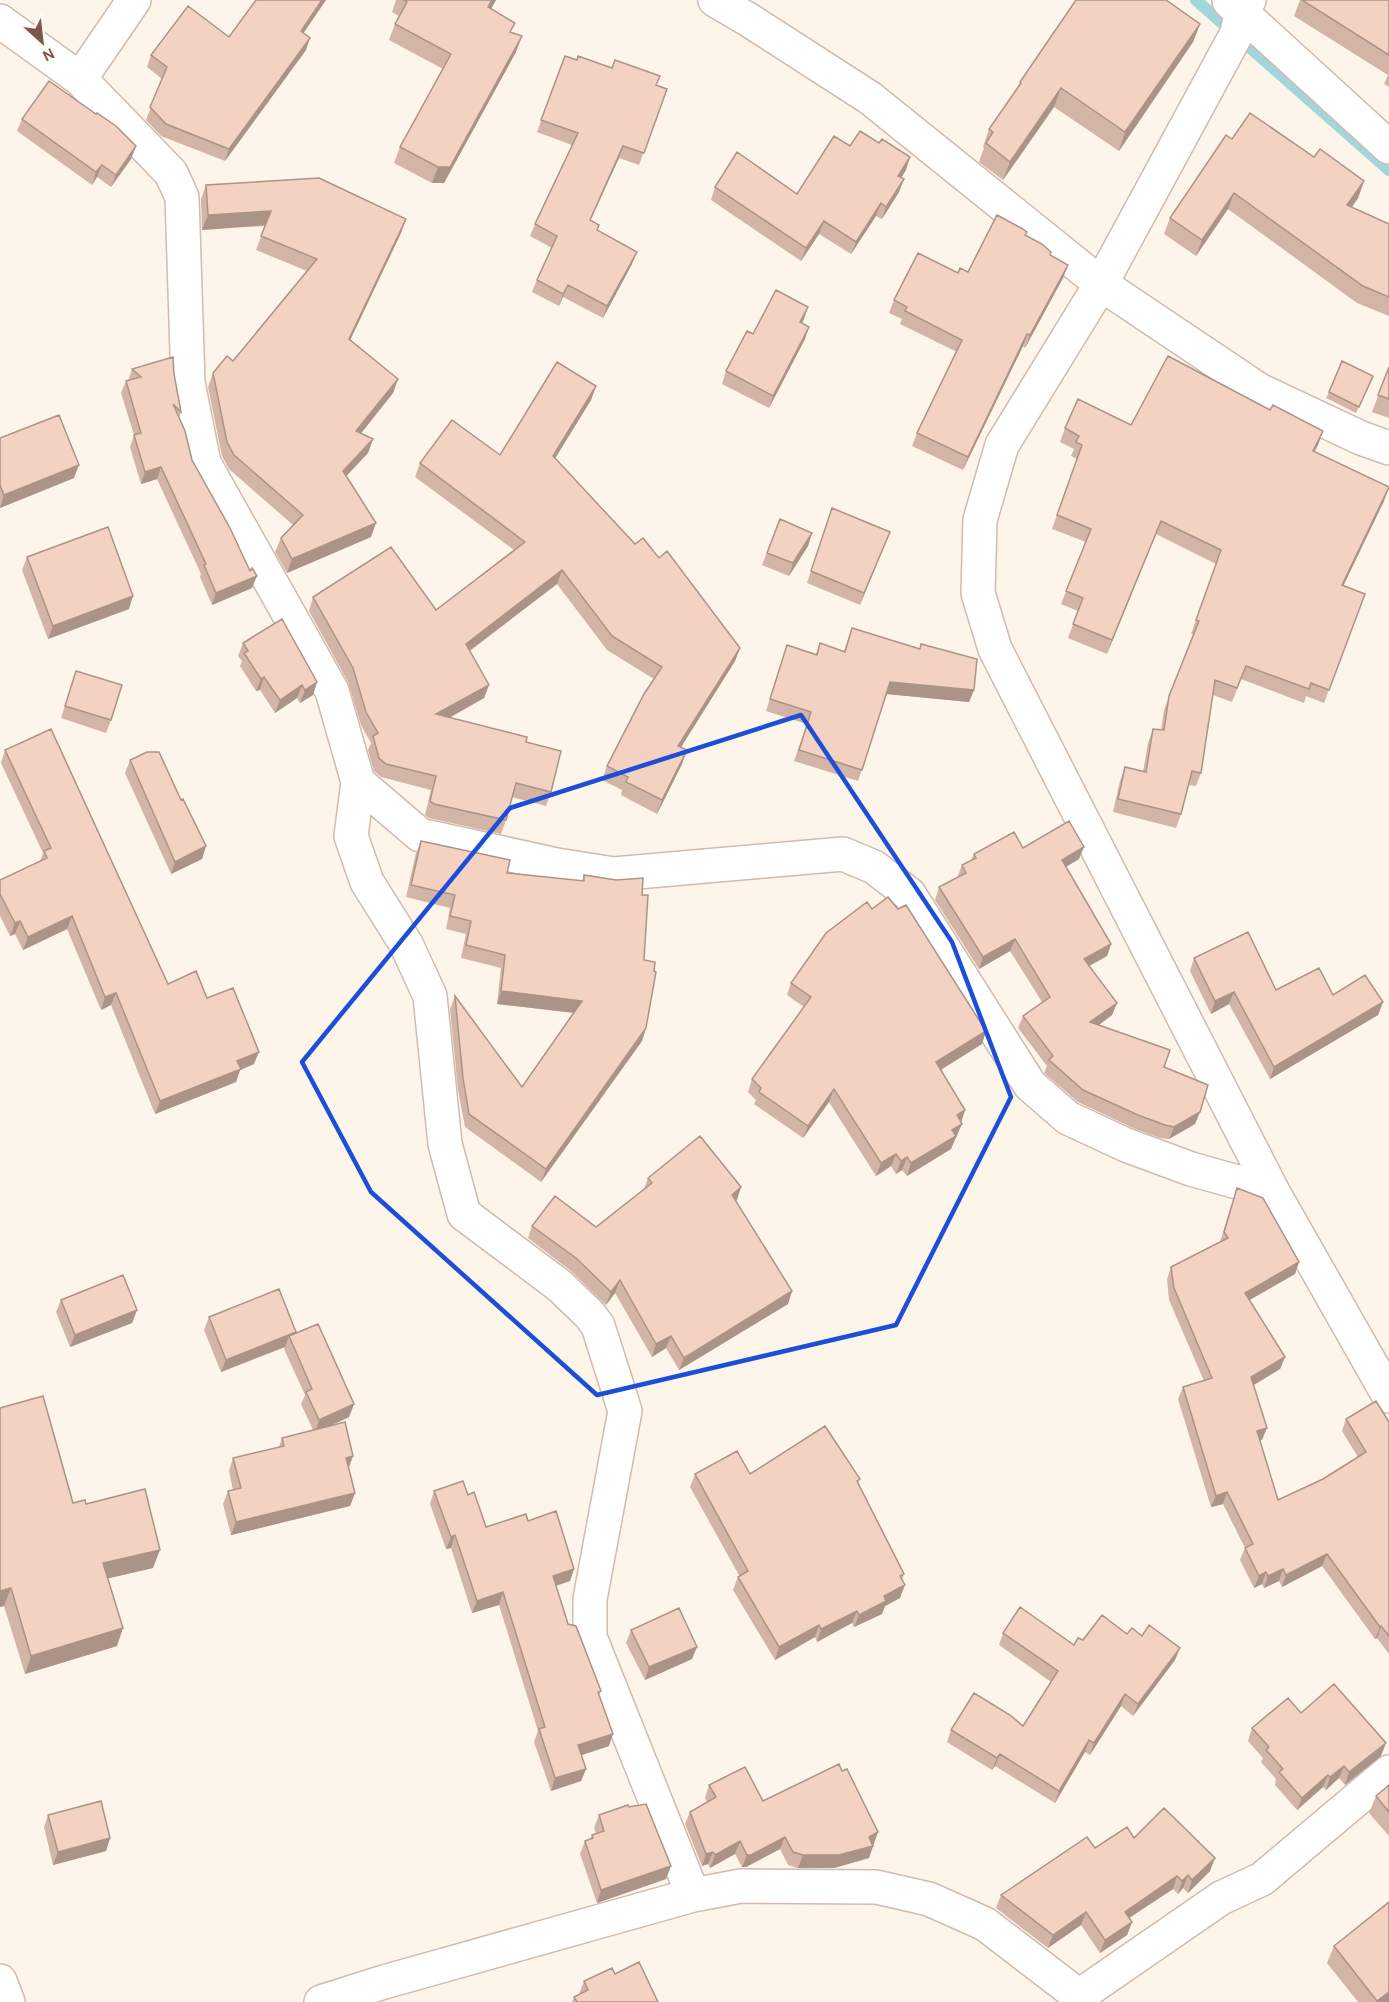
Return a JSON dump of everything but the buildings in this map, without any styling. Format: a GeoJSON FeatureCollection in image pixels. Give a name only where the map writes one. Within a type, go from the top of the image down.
{"type":"FeatureCollection","features":[{"type":"Feature","properties":{"kind":"street"},"geometry":{"type":"LineString","coordinates":[[80,79],[134,0]]}},
{"type":"Feature","properties":{"kind":"street"},"geometry":{"type":"LineString","coordinates":[[715,0],[870,98],[1101,284],[1259,390],[1361,438],[1389,448]]}},
{"type":"Feature","properties":{"kind":"street"},"geometry":{"type":"LineString","coordinates":[[1389,147],[1239,12],[1219,63],[1101,284],[1002,445],[980,520],[978,593],[995,649],[1274,1192],[1389,1396]]}},
{"type":"Feature","properties":{"kind":"street"},"geometry":{"type":"LineString","coordinates":[[0,21],[80,79],[171,173],[182,196],[188,383],[204,463],[332,691],[357,782],[351,836],[367,882],[406,944],[430,996],[445,1144],[464,1214],[560,1286],[590,1315],[598,1326],[611,1366],[624,1411],[590,1599],[590,1637],[693,1895]]}},
{"type":"Feature","properties":{"kind":"street"},"geometry":{"type":"LineString","coordinates":[[357,782],[420,835],[557,865],[614,874],[843,854],[874,867],[909,894],[1030,1085],[1068,1118],[1126,1145],[1191,1169],[1274,1192]]}},
{"type":"Feature","properties":{"kind":"street"},"geometry":{"type":"LineString","coordinates":[[321,2002],[384,1982],[693,1895],[741,1886],[876,1887],[929,1899],[985,1924],[1078,1999],[1221,1898],[1262,1879],[1389,1772]]}},
{"type":"Feature","properties":{"kind":"street"},"geometry":{"type":"LineString","coordinates":[[0,1981],[8,2002]]}},
{"type":"Feature","properties":{"kind":"highlighted area"},"geometry":{"type":"Polygon","coordinates":[[[801,715],[952,942],[1011,1097],[896,1325],[597,1395],[371,1192],[302,1062],[510,808],[801,715]]]}},
{"type":"Feature","properties":{"kind":"waterway"},"geometry":{"type":"LineString","coordinates":[[1196,0],[1389,170]]}}]}
